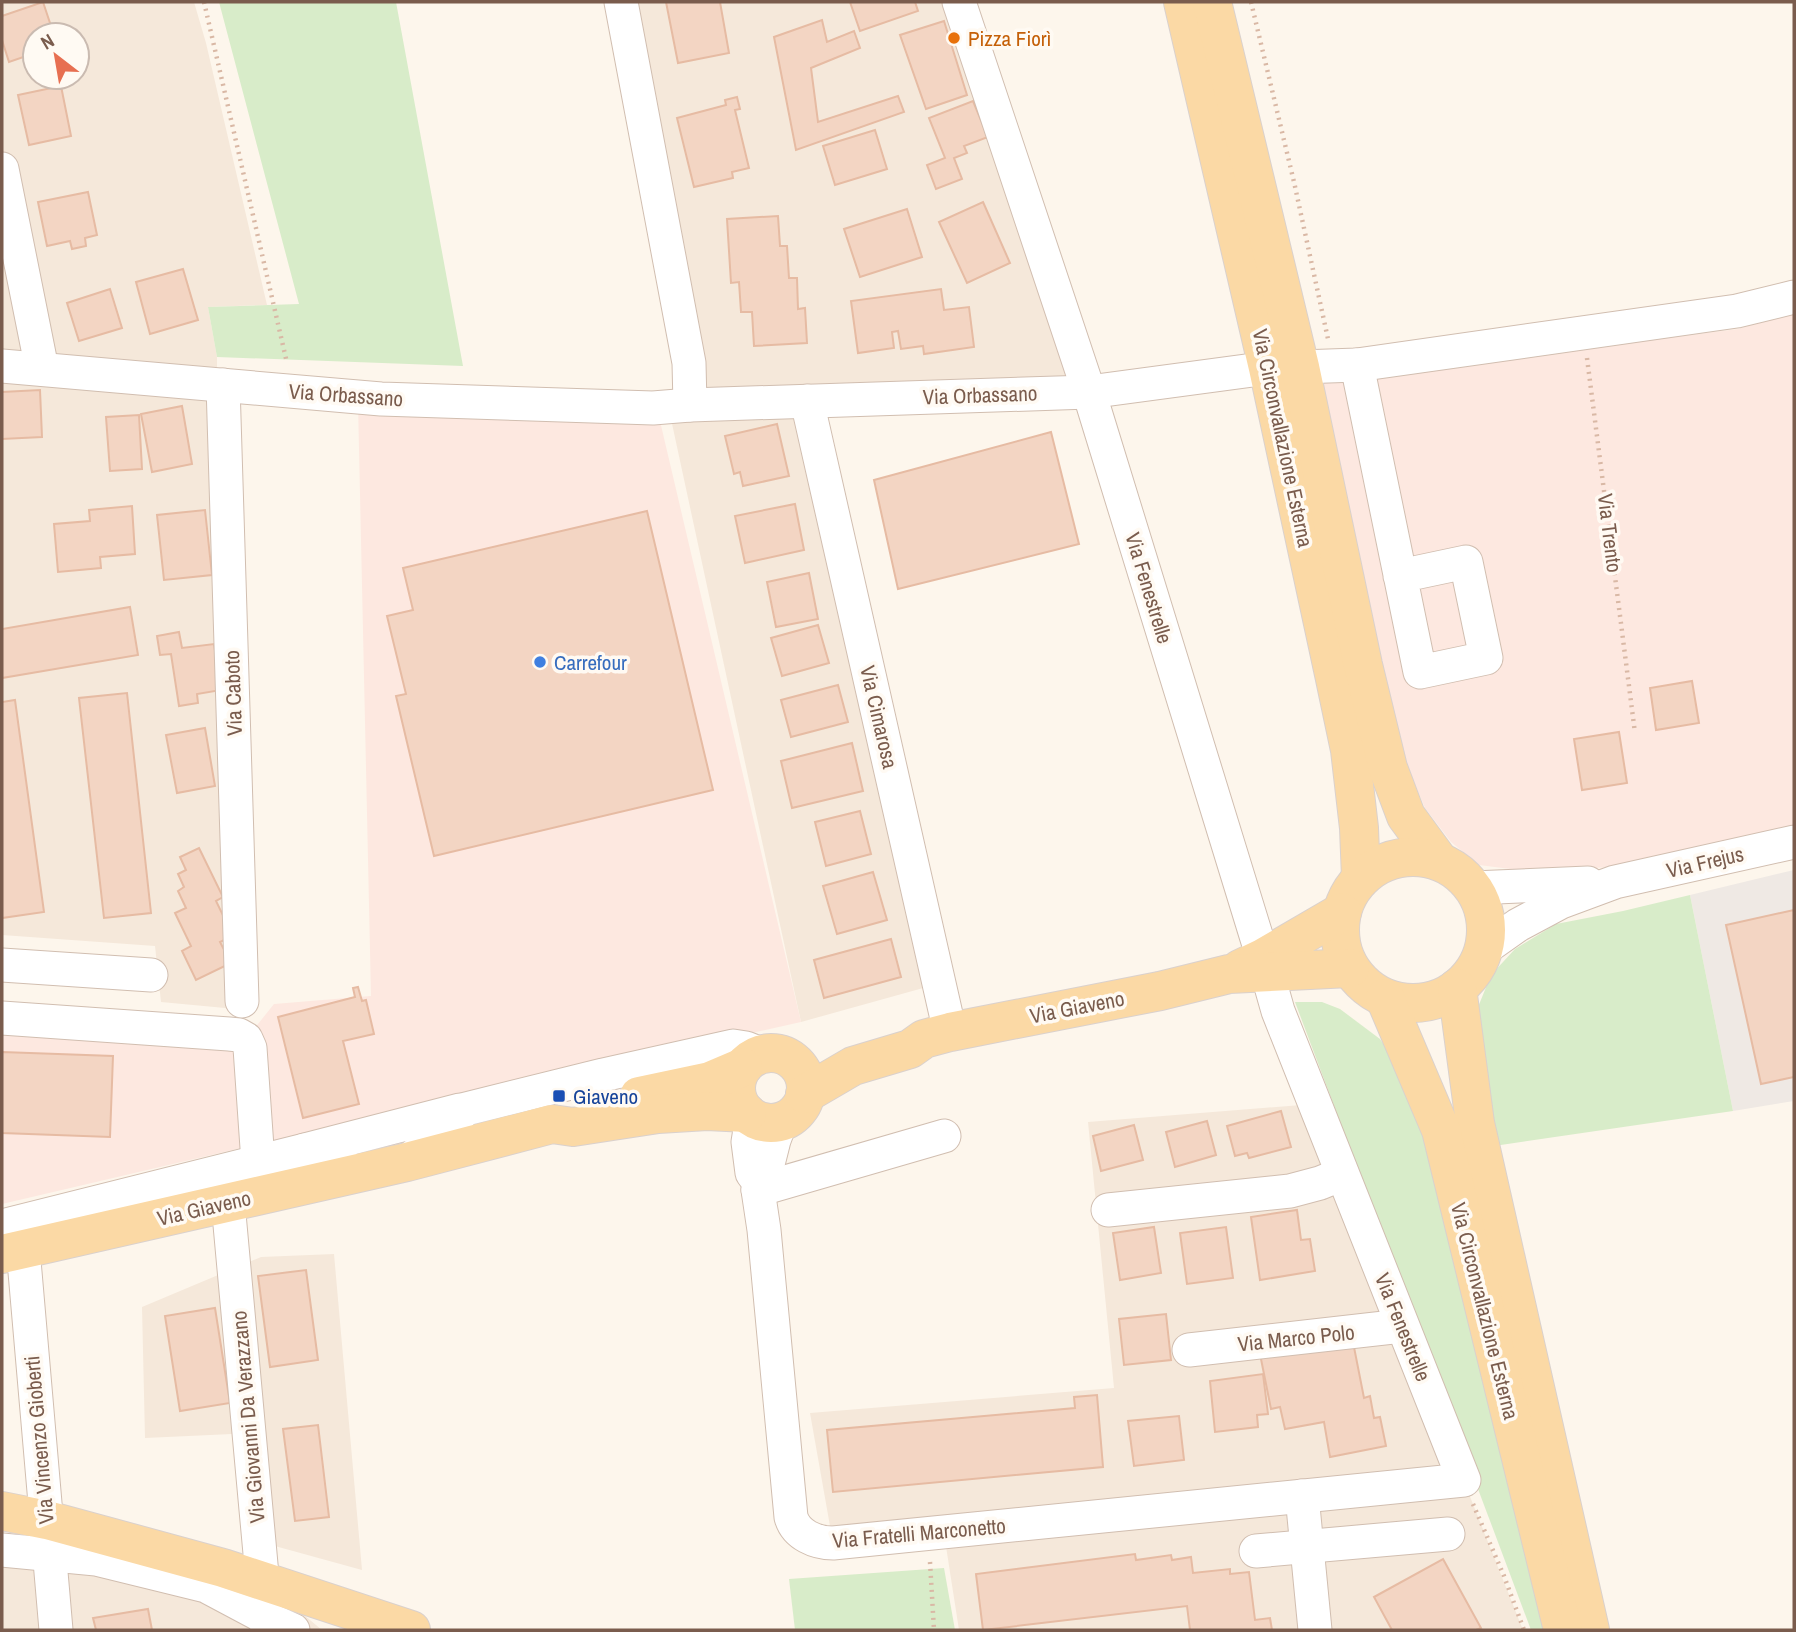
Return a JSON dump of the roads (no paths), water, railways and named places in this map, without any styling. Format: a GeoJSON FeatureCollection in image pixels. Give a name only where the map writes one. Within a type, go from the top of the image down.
{"type":"FeatureCollection","features":[{"type":"Feature","properties":{"kind":"main road","name":"Via Circonvallazione Esterna"},"geometry":{"type":"LineString","coordinates":[[1183,2],[1315,366],[1359,828],[1361,878]]}},
{"type":"Feature","properties":{"kind":"main road","name":"Via Circonvallazione Esterna"},"geometry":{"type":"LineString","coordinates":[[1212,2],[1315,366],[1363,664],[1388,768],[1406,816],[1439,861]]}},
{"type":"Feature","properties":{"kind":"main road","name":"Via Circonvallazione Esterna"},"geometry":{"type":"LineString","coordinates":[[1410,856],[1439,861],[1457,871],[1481,901],[1486,932],[1478,965],[1457,988],[1437,999],[1414,1003],[1385,998],[1368,989],[1350,968],[1341,945],[1339,929],[1342,912],[1361,878],[1384,863],[1410,856]]}},
{"type":"Feature","properties":{"kind":"main road","name":"Via Giaveno"},"geometry":{"type":"LineString","coordinates":[[1265,965],[1342,912]]}},
{"type":"Feature","properties":{"kind":"main road","name":"Via Giaveno"},"geometry":{"type":"LineString","coordinates":[[552,1124],[570,1110],[710,1081],[765,1060],[845,1051],[908,1035],[937,1036],[1160,991],[1265,965],[1350,968]]}},
{"type":"Feature","properties":{"kind":"main road","name":"Via Circonvallazione Esterna"},"geometry":{"type":"LineString","coordinates":[[1457,988],[1475,1124],[1590,1630]]}},
{"type":"Feature","properties":{"kind":"main road","name":"Via Circonvallazione Esterna"},"geometry":{"type":"LineString","coordinates":[[1385,998],[1441,1130],[1563,1630]]}},
{"type":"Feature","properties":{"kind":"main road","name":"Via Giaveno"},"geometry":{"type":"LineString","coordinates":[[9,1243],[228,1203],[407,1162],[552,1124],[573,1127],[658,1114],[771,1111],[853,1066],[910,1049],[937,1036]]}},
{"type":"Feature","properties":{"kind":"main road"},"geometry":{"type":"LineString","coordinates":[[765,1060],[799,1067],[804,1076],[771,1111],[740,1105],[736,1090],[739,1074],[765,1060]]}},
{"type":"Feature","properties":{"kind":"main road"},"geometry":{"type":"LineString","coordinates":[[2,1511],[48,1537],[223,1568],[411,1630]]}},
{"type":"Feature","properties":{"kind":"street"},"geometry":{"type":"LineString","coordinates":[[621,2],[689,363],[690,405]]}},
{"type":"Feature","properties":{"kind":"street","name":"Via Fenestrelle"},"geometry":{"type":"LineString","coordinates":[[958,2],[1089,392],[1278,1011],[1464,1480]]}},
{"type":"Feature","properties":{"kind":"street"},"geometry":{"type":"LineString","coordinates":[[2,169],[42,369]]}},
{"type":"Feature","properties":{"kind":"street"},"geometry":{"type":"LineString","coordinates":[[1401,576],[1315,366],[1737,311],[1794,297]]}},
{"type":"Feature","properties":{"kind":"street","name":"Via Orbassano"},"geometry":{"type":"LineString","coordinates":[[2,366],[394,399],[653,408],[1089,392],[1315,366]]}},
{"type":"Feature","properties":{"kind":"street","name":"Via Caboto"},"geometry":{"type":"LineString","coordinates":[[223,385],[242,1001]]}},
{"type":"Feature","properties":{"kind":"street","name":"Via Cimarosa"},"geometry":{"type":"LineString","coordinates":[[807,401],[937,1036]]}},
{"type":"Feature","properties":{"kind":"street","name":"Via Frejus"},"geometry":{"type":"LineString","coordinates":[[1484,949],[1518,925],[1561,902],[1615,882],[1794,842]]}},
{"type":"Feature","properties":{"kind":"street","name":"Via Frejus"},"geometry":{"type":"LineString","coordinates":[[1473,888],[1615,882]]}},
{"type":"Feature","properties":{"kind":"street"},"geometry":{"type":"LineString","coordinates":[[2,965],[151,975]]}},
{"type":"Feature","properties":{"kind":"street"},"geometry":{"type":"LineString","coordinates":[[65,1023],[68,970]]}},
{"type":"Feature","properties":{"kind":"street"},"geometry":{"type":"LineString","coordinates":[[2,1018],[239,1035],[246,1039],[250,1048],[258,1162]]}},
{"type":"Feature","properties":{"kind":"street","name":"Via Giaveno"},"geometry":{"type":"LineString","coordinates":[[407,1162],[466,1109],[733,1046],[746,1048],[765,1060]]}},
{"type":"Feature","properties":{"kind":"street"},"geometry":{"type":"LineString","coordinates":[[9,1243],[258,1162],[466,1109]]}},
{"type":"Feature","properties":{"kind":"street","name":"Via Fratelli Marconetto"},"geometry":{"type":"LineString","coordinates":[[771,1111],[748,1142],[752,1173],[759,1186],[793,1524],[814,1540],[825,1543],[1464,1480]]}},
{"type":"Feature","properties":{"kind":"street"},"geometry":{"type":"LineString","coordinates":[[759,1186],[944,1136]]}},
{"type":"Feature","properties":{"kind":"street"},"geometry":{"type":"LineString","coordinates":[[305,1150],[360,1173]]}},
{"type":"Feature","properties":{"kind":"street"},"geometry":{"type":"LineString","coordinates":[[1108,1210],[1290,1191],[1342,1174]]}},
{"type":"Feature","properties":{"kind":"street","name":"Via Giovanni Da Verazzano"},"geometry":{"type":"LineString","coordinates":[[228,1203],[263,1581],[275,1626]]}},
{"type":"Feature","properties":{"kind":"street","name":"Via Vincenzo Gioberti"},"geometry":{"type":"LineString","coordinates":[[9,1243],[48,1537],[56,1630]]}},
{"type":"Feature","properties":{"kind":"street","name":"Via Marco Polo"},"geometry":{"type":"LineString","coordinates":[[1189,1350],[1402,1326]]}},
{"type":"Feature","properties":{"kind":"street"},"geometry":{"type":"LineString","coordinates":[[1302,1496],[1315,1630]]}},
{"type":"Feature","properties":{"kind":"street"},"geometry":{"type":"LineString","coordinates":[[1256,1551],[1448,1534]]}},
{"type":"Feature","properties":{"kind":"street"},"geometry":{"type":"LineString","coordinates":[[2,1549],[48,1537],[96,1559],[206,1586],[275,1626]]}},
{"type":"Feature","properties":{"kind":"place","name":"Pizza Fiorì"},"geometry":{"type":"Point","coordinates":[954,38]}},
{"type":"Feature","properties":{"kind":"place","name":"Carrefour"},"geometry":{"type":"Point","coordinates":[540,662]}},
{"type":"Feature","properties":{"kind":"place","name":"Giaveno"},"geometry":{"type":"Point","coordinates":[559,1096]}}]}
